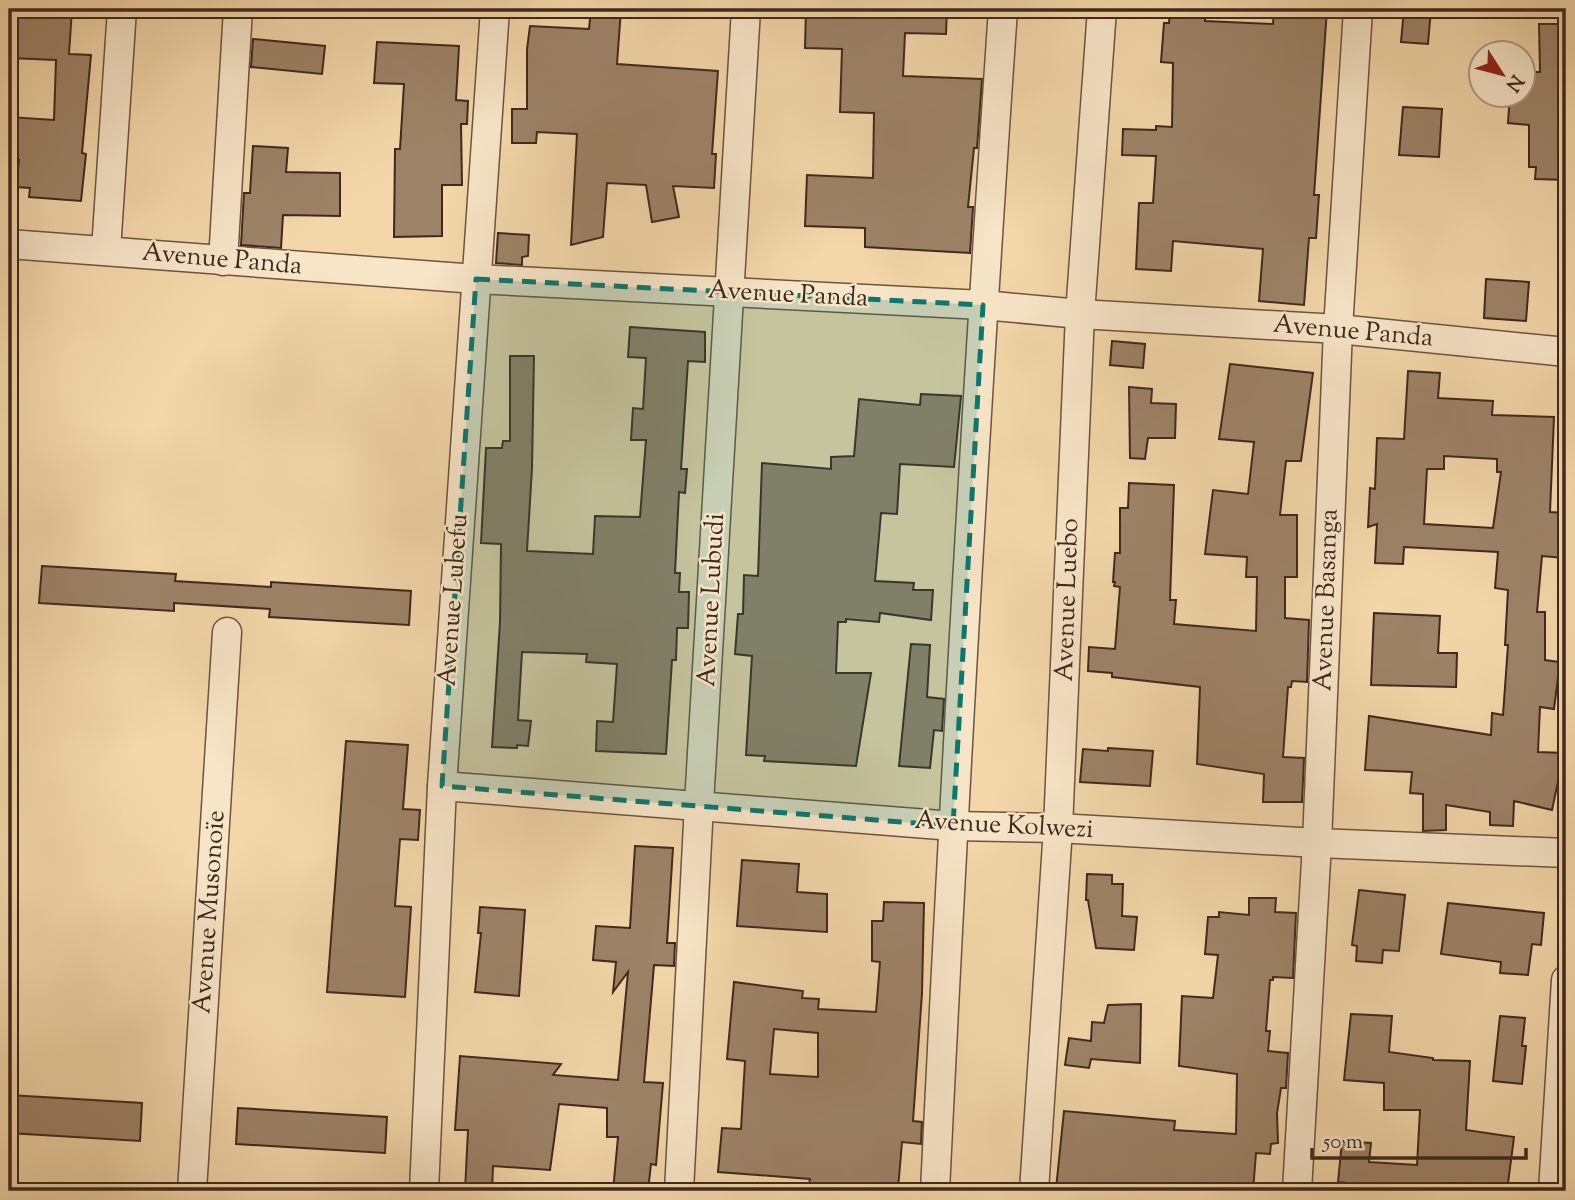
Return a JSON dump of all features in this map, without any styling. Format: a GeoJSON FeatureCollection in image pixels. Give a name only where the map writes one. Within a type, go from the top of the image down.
{"type":"FeatureCollection","features":[{"type":"Feature","properties":{"kind":"street"},"geometry":{"type":"LineString","coordinates":[[106,250],[122,9]]}},
{"type":"Feature","properties":{"kind":"street"},"geometry":{"type":"LineString","coordinates":[[223,261],[239,9]]}},
{"type":"Feature","properties":{"kind":"street","name":"Avenue Lubefu"},"geometry":{"type":"LineString","coordinates":[[424,1191],[442,786],[495,9]]}},
{"type":"Feature","properties":{"kind":"street","name":"Avenue Lubudi"},"geometry":{"type":"LineString","coordinates":[[679,1191],[699,804],[747,9]]}},
{"type":"Feature","properties":{"kind":"street"},"geometry":{"type":"LineString","coordinates":[[935,1191],[953,826],[1003,9]]}},
{"type":"Feature","properties":{"kind":"street","name":"Avenue Luebo"},"geometry":{"type":"LineString","coordinates":[[1034,1191],[1058,828],[1080,314],[1102,9]]}},
{"type":"Feature","properties":{"kind":"street","name":"Avenue Basanga"},"geometry":{"type":"LineString","coordinates":[[1297,1191],[1317,843],[1338,329],[1358,9]]}},
{"type":"Feature","properties":{"kind":"street","name":"Avenue Panda"},"geometry":{"type":"LineString","coordinates":[[9,244],[476,279],[983,305],[1080,314],[1338,329],[1566,352]]}},
{"type":"Feature","properties":{"kind":"street","name":"Avenue Musonoïe"},"geometry":{"type":"LineString","coordinates":[[192,1191],[227,632]]}},
{"type":"Feature","properties":{"kind":"street","name":"Avenue Kolwezi"},"geometry":{"type":"LineString","coordinates":[[442,786],[699,804],[953,826],[1058,828],[1317,843],[1566,853]]}},
{"type":"Feature","properties":{"kind":"street"},"geometry":{"type":"LineString","coordinates":[[1553,1191],[1566,980]]}},
{"type":"Feature","properties":{"kind":"highlighted area"},"geometry":{"type":"Polygon","coordinates":[[[476,279],[983,305],[953,826],[442,786],[476,279]]]}},
{"type":"Feature","properties":{"kind":"building"},"geometry":{"type":"Polygon","coordinates":[[[9,9],[72,9],[69,54],[91,55],[82,153],[86,154],[81,201],[29,197],[30,188],[16,187],[19,160],[9,160],[9,117],[54,120],[56,60],[9,58],[9,9]]]}},
{"type":"Feature","properties":{"kind":"building"},"geometry":{"type":"Polygon","coordinates":[[[591,9],[621,9],[617,64],[718,71],[712,154],[716,154],[714,188],[673,186],[679,217],[652,222],[646,185],[607,183],[603,237],[571,245],[577,134],[537,132],[536,143],[512,143],[512,109],[527,109],[527,49],[530,26],[589,29],[591,9]]]}},
{"type":"Feature","properties":{"kind":"building"},"geometry":{"type":"Polygon","coordinates":[[[806,9],[836,9],[836,13],[878,16],[879,9],[947,9],[946,34],[905,33],[903,76],[982,79],[977,148],[974,148],[968,207],[973,207],[970,253],[865,247],[865,228],[805,226],[807,175],[873,178],[874,113],[840,112],[842,49],[805,48],[806,9]]]}},
{"type":"Feature","properties":{"kind":"building"},"geometry":{"type":"Polygon","coordinates":[[[1170,9],[1206,9],[1205,21],[1273,24],[1274,9],[1327,9],[1314,195],[1319,195],[1316,238],[1309,238],[1304,305],[1259,301],[1263,249],[1173,241],[1171,271],[1136,269],[1139,203],[1153,203],[1156,156],[1122,155],[1123,129],[1156,130],[1156,126],[1172,127],[1173,63],[1161,62],[1164,23],[1169,23],[1170,9]]]}},
{"type":"Feature","properties":{"kind":"building"},"geometry":{"type":"Polygon","coordinates":[[[1404,9],[1431,9],[1428,44],[1401,42],[1404,9]]]}},
{"type":"Feature","properties":{"kind":"building"},"geometry":{"type":"Polygon","coordinates":[[[1539,24],[1566,24],[1563,136],[1566,136],[1566,180],[1535,179],[1536,167],[1529,167],[1529,125],[1508,123],[1509,108],[1536,108],[1536,72],[1540,72],[1539,24]]]}},
{"type":"Feature","properties":{"kind":"building"},"geometry":{"type":"Polygon","coordinates":[[[253,39],[325,46],[322,74],[251,67],[253,39]]]}},
{"type":"Feature","properties":{"kind":"building"},"geometry":{"type":"Polygon","coordinates":[[[377,42],[459,46],[456,100],[468,101],[467,124],[461,124],[462,185],[442,185],[442,236],[394,237],[395,149],[400,149],[404,84],[374,83],[377,42]]]}},
{"type":"Feature","properties":{"kind":"building"},"geometry":{"type":"Polygon","coordinates":[[[1403,107],[1442,109],[1439,157],[1399,155],[1403,107]]]}},
{"type":"Feature","properties":{"kind":"building"},"geometry":{"type":"Polygon","coordinates":[[[253,146],[288,148],[286,172],[340,173],[340,216],[283,215],[281,248],[241,245],[244,193],[250,193],[253,146]]]}},
{"type":"Feature","properties":{"kind":"building"},"geometry":{"type":"Polygon","coordinates":[[[498,233],[529,235],[528,256],[522,257],[522,265],[496,263],[498,233]]]}},
{"type":"Feature","properties":{"kind":"building"},"geometry":{"type":"Polygon","coordinates":[[[1486,279],[1529,282],[1526,321],[1484,318],[1486,279]]]}},
{"type":"Feature","properties":{"kind":"building"},"geometry":{"type":"Polygon","coordinates":[[[630,327],[705,332],[705,362],[688,361],[681,469],[687,469],[685,493],[679,492],[675,573],[680,573],[679,592],[689,592],[688,628],[677,628],[676,660],[672,660],[666,754],[596,751],[597,721],[613,722],[617,664],[586,662],[587,654],[522,652],[518,720],[531,721],[528,746],[492,747],[500,622],[501,544],[481,543],[486,448],[502,448],[503,441],[510,441],[510,356],[534,356],[527,551],[593,554],[595,516],[640,517],[646,440],[631,440],[633,408],[643,409],[646,358],[628,357],[630,327]]]}},
{"type":"Feature","properties":{"kind":"building"},"geometry":{"type":"Polygon","coordinates":[[[1112,341],[1145,344],[1143,368],[1110,365],[1112,341]]]}},
{"type":"Feature","properties":{"kind":"building"},"geometry":{"type":"Polygon","coordinates":[[[1230,364],[1313,373],[1301,461],[1286,461],[1280,515],[1297,515],[1297,577],[1285,577],[1285,618],[1309,620],[1307,682],[1292,681],[1291,687],[1288,687],[1283,757],[1304,758],[1302,802],[1263,802],[1264,774],[1197,764],[1200,687],[1112,677],[1112,673],[1088,671],[1089,647],[1115,649],[1120,587],[1114,586],[1113,582],[1115,553],[1120,553],[1120,508],[1128,508],[1129,483],[1174,485],[1170,600],[1176,600],[1174,624],[1256,631],[1257,577],[1246,577],[1247,557],[1205,554],[1213,490],[1248,494],[1254,442],[1219,439],[1230,364]]]}},
{"type":"Feature","properties":{"kind":"building"},"geometry":{"type":"Polygon","coordinates":[[[1408,371],[1440,373],[1438,398],[1493,401],[1492,415],[1554,417],[1550,512],[1566,513],[1564,558],[1542,556],[1537,612],[1545,612],[1545,660],[1560,662],[1554,709],[1540,707],[1538,752],[1564,753],[1552,810],[1514,801],[1513,826],[1490,825],[1490,812],[1446,805],[1446,830],[1423,831],[1423,794],[1410,793],[1412,772],[1365,770],[1369,716],[1491,735],[1492,713],[1503,715],[1508,645],[1505,645],[1508,590],[1495,588],[1498,552],[1404,547],[1403,564],[1375,563],[1377,524],[1368,527],[1370,488],[1375,489],[1377,438],[1404,439],[1408,371]],[[1444,456],[1444,469],[1427,469],[1424,524],[1493,528],[1501,472],[1497,472],[1497,459],[1444,456]]]}},
{"type":"Feature","properties":{"kind":"building"},"geometry":{"type":"Polygon","coordinates":[[[1129,387],[1152,389],[1151,403],[1176,404],[1175,438],[1148,438],[1145,459],[1130,458],[1129,387]]]}},
{"type":"Feature","properties":{"kind":"building"},"geometry":{"type":"Polygon","coordinates":[[[921,394],[961,396],[954,467],[900,464],[897,514],[881,513],[875,581],[914,583],[913,590],[933,590],[931,620],[880,613],[879,622],[846,619],[846,622],[838,622],[836,673],[871,673],[856,766],[764,761],[765,756],[746,755],[752,656],[735,654],[738,614],[743,614],[744,575],[758,576],[762,463],[831,469],[831,457],[854,456],[859,399],[920,405],[921,394]]]}},
{"type":"Feature","properties":{"kind":"building"},"geometry":{"type":"Polygon","coordinates":[[[42,566],[176,574],[175,581],[271,587],[271,582],[411,591],[409,625],[269,617],[270,609],[174,603],[174,611],[39,603],[42,566]]]}},
{"type":"Feature","properties":{"kind":"building"},"geometry":{"type":"Polygon","coordinates":[[[1374,613],[1440,616],[1438,653],[1457,653],[1456,687],[1371,685],[1374,613]]]}},
{"type":"Feature","properties":{"kind":"building"},"geometry":{"type":"Polygon","coordinates":[[[911,644],[930,645],[927,697],[944,699],[942,731],[934,730],[930,768],[899,766],[911,644]]]}},
{"type":"Feature","properties":{"kind":"building"},"geometry":{"type":"Polygon","coordinates":[[[346,741],[408,745],[403,809],[420,810],[418,840],[400,839],[395,906],[411,907],[405,997],[327,992],[346,741]]]}},
{"type":"Feature","properties":{"kind":"building"},"geometry":{"type":"Polygon","coordinates":[[[1108,748],[1153,751],[1150,786],[1080,782],[1083,749],[1108,751],[1108,748]]]}},
{"type":"Feature","properties":{"kind":"building"},"geometry":{"type":"Polygon","coordinates":[[[635,846],[673,848],[667,943],[675,943],[674,966],[654,965],[644,1082],[663,1083],[656,1165],[651,1164],[648,1191],[613,1191],[618,1137],[607,1137],[607,1108],[559,1104],[550,1170],[493,1166],[492,1191],[465,1191],[468,1130],[455,1130],[460,1056],[561,1064],[553,1075],[618,1080],[628,972],[613,992],[616,962],[593,960],[596,926],[630,928],[635,846]]]}},
{"type":"Feature","properties":{"kind":"building"},"geometry":{"type":"Polygon","coordinates":[[[742,860],[799,864],[797,892],[827,894],[827,932],[737,926],[742,860]]]}},
{"type":"Feature","properties":{"kind":"building"},"geometry":{"type":"Polygon","coordinates":[[[1087,874],[1112,875],[1112,884],[1123,884],[1122,916],[1137,917],[1134,950],[1096,948],[1086,900],[1087,874]]]}},
{"type":"Feature","properties":{"kind":"building"},"geometry":{"type":"Polygon","coordinates":[[[1359,890],[1405,895],[1399,951],[1383,950],[1382,963],[1356,961],[1357,946],[1352,945],[1359,890]]]}},
{"type":"Feature","properties":{"kind":"building"},"geometry":{"type":"Polygon","coordinates":[[[1249,898],[1276,898],[1275,912],[1296,913],[1293,978],[1273,977],[1273,980],[1270,980],[1266,1031],[1270,1031],[1268,1051],[1288,1053],[1286,1088],[1281,1088],[1277,1113],[1278,1143],[1271,1144],[1270,1154],[1256,1153],[1253,1191],[1056,1189],[1064,1111],[1175,1121],[1174,1130],[1236,1134],[1237,1074],[1179,1066],[1182,996],[1213,998],[1218,955],[1205,954],[1208,917],[1219,917],[1219,912],[1249,915],[1249,898]]]}},
{"type":"Feature","properties":{"kind":"building"},"geometry":{"type":"Polygon","coordinates":[[[884,902],[924,903],[922,993],[913,1121],[922,1122],[921,1144],[902,1142],[898,1189],[809,1184],[810,1179],[718,1172],[722,1128],[741,1129],[745,1061],[727,1059],[734,982],[803,991],[802,998],[819,999],[818,1009],[876,1012],[880,962],[872,961],[872,921],[883,921],[884,902]],[[774,1029],[770,1074],[818,1077],[818,1033],[774,1029]]]}},
{"type":"Feature","properties":{"kind":"building"},"geometry":{"type":"Polygon","coordinates":[[[1448,903],[1544,913],[1541,945],[1532,944],[1528,975],[1500,973],[1501,962],[1441,954],[1448,903]]]}},
{"type":"Feature","properties":{"kind":"building"},"geometry":{"type":"Polygon","coordinates":[[[480,907],[525,910],[519,996],[475,992],[481,933],[478,933],[480,907]]]}},
{"type":"Feature","properties":{"kind":"building"},"geometry":{"type":"Polygon","coordinates":[[[1141,1004],[1140,1063],[1091,1059],[1089,1068],[1065,1065],[1069,1038],[1091,1041],[1092,1022],[1104,1023],[1108,1005],[1141,1004]]]}},
{"type":"Feature","properties":{"kind":"building"},"geometry":{"type":"Polygon","coordinates":[[[1351,1014],[1392,1016],[1389,1052],[1433,1060],[1470,1061],[1466,1130],[1514,1137],[1507,1191],[1347,1191],[1347,1183],[1338,1182],[1342,1141],[1371,1143],[1369,1162],[1417,1165],[1420,1110],[1384,1110],[1384,1083],[1344,1080],[1351,1014]]]}},
{"type":"Feature","properties":{"kind":"building"},"geometry":{"type":"Polygon","coordinates":[[[1500,1016],[1525,1018],[1522,1046],[1526,1046],[1522,1084],[1493,1081],[1500,1016]]]}},
{"type":"Feature","properties":{"kind":"building"},"geometry":{"type":"Polygon","coordinates":[[[9,1095],[142,1103],[140,1141],[9,1133],[9,1095]]]}},
{"type":"Feature","properties":{"kind":"building"},"geometry":{"type":"Polygon","coordinates":[[[238,1108],[387,1117],[385,1153],[236,1144],[238,1108]]]}}]}
